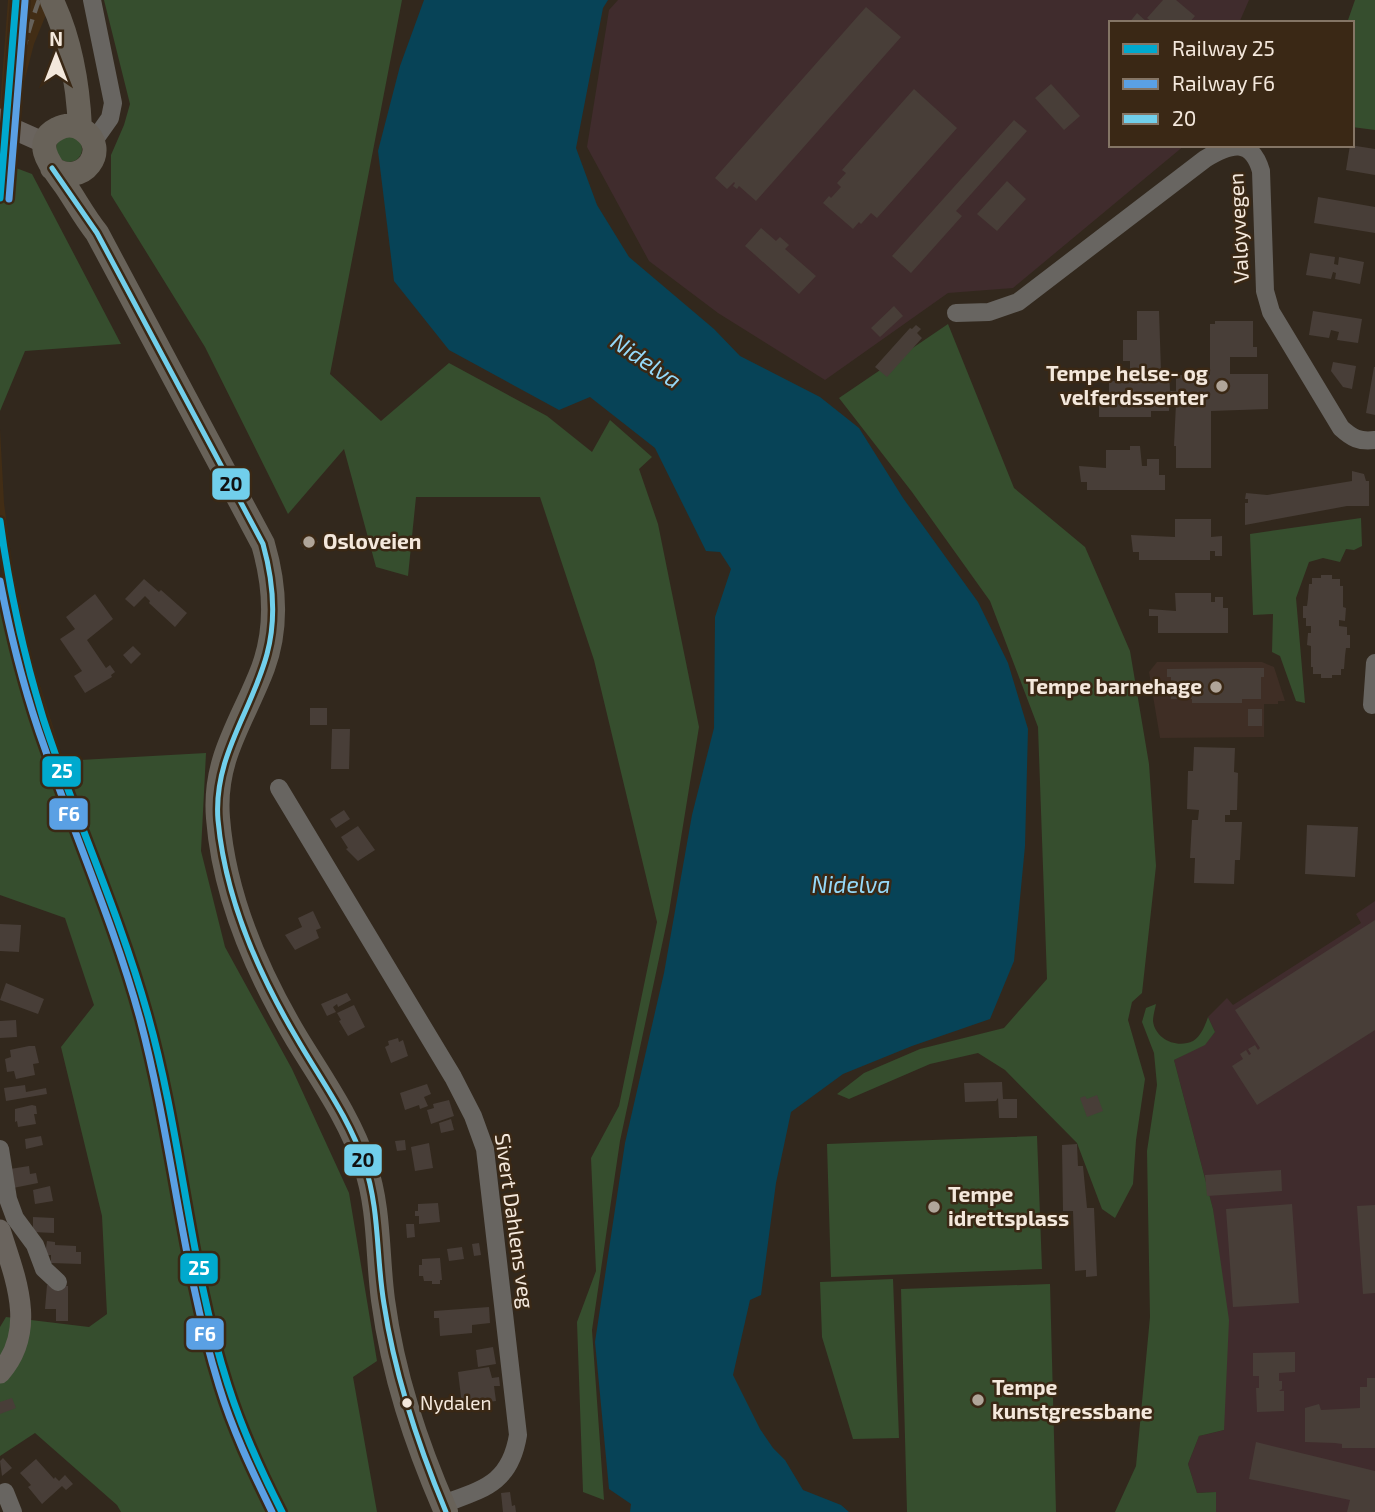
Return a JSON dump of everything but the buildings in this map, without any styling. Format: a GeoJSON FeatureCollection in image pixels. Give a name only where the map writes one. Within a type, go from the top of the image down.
{"type":"FeatureCollection","features":[{"type":"Feature","properties":{"kind":"highway"},"geometry":{"type":"LineString","coordinates":[[52,1],[67,41],[78,86],[97,233]]}},
{"type":"Feature","properties":{"kind":"highway"},"geometry":{"type":"LineString","coordinates":[[72,68],[60,115],[44,152],[83,216],[97,233],[253,520],[270,568],[273,593],[270,644],[233,732],[220,771],[217,801],[221,845],[232,891],[258,967],[336,1102],[365,1166],[372,1191],[382,1297],[398,1379],[408,1419],[445,1508]]}},
{"type":"Feature","properties":{"kind":"highway"},"geometry":{"type":"LineString","coordinates":[[49,138],[64,126],[87,145]]}},
{"type":"Feature","properties":{"kind":"highway"},"geometry":{"type":"LineString","coordinates":[[52,168],[68,175],[76,174],[87,145]]}},
{"type":"Feature","properties":{"kind":"main road"},"geometry":{"type":"LineString","coordinates":[[3,124],[49,138]]}},
{"type":"Feature","properties":{"kind":"main road"},"geometry":{"type":"LineString","coordinates":[[0,1230],[17,1280],[22,1310],[18,1341],[0,1373]]}},
{"type":"Feature","properties":{"kind":"street"},"geometry":{"type":"LineString","coordinates":[[87,145],[110,118],[113,103],[92,0]]}},
{"type":"Feature","properties":{"kind":"street","name":"Valøyvegen"},"geometry":{"type":"LineString","coordinates":[[956,313],[989,312],[1018,302],[1205,159],[1217,151],[1235,147]]}},
{"type":"Feature","properties":{"kind":"street","name":"Valøyvegen"},"geometry":{"type":"LineString","coordinates":[[1243,147],[1257,158],[1261,171],[1265,291],[1271,312],[1341,428],[1352,438],[1362,442],[1375,440]]}},
{"type":"Feature","properties":{"kind":"street"},"geometry":{"type":"LineString","coordinates":[[1372,705],[1375,663]]}},
{"type":"Feature","properties":{"kind":"street","name":"Sivert Dahlens veg"},"geometry":{"type":"LineString","coordinates":[[279,788],[466,1100],[485,1149],[518,1435],[513,1456],[498,1480],[445,1508]]}},
{"type":"Feature","properties":{"kind":"street"},"geometry":{"type":"LineString","coordinates":[[0,1149],[8,1199],[15,1218],[35,1245],[44,1269],[58,1282]]}},
{"type":"Feature","properties":{"kind":"street"},"geometry":{"type":"LineString","coordinates":[[5,1492],[13,1512]]}},
{"type":"Feature","properties":{"kind":"shaded area"},"geometry":{"type":"Polygon","coordinates":[[[8,0],[52,0],[34,44],[21,94],[9,163],[0,316],[0,105],[8,0]]]}},
{"type":"Feature","properties":{"kind":"shaded area"},"geometry":{"type":"Polygon","coordinates":[[[618,0],[1249,0],[1240,21],[1109,21],[1109,147],[1183,147],[1013,288],[948,293],[825,380],[718,313],[649,261],[587,147],[609,10],[618,0]]]}},
{"type":"Feature","properties":{"kind":"shaded area"},"geometry":{"type":"Polygon","coordinates":[[[0,429],[4,503],[13,571],[32,660],[62,756],[139,964],[126,964],[48,757],[18,654],[0,561],[0,429]]]}},
{"type":"Feature","properties":{"kind":"shaded area","name":"Tempe barnehage"},"geometry":{"type":"Polygon","coordinates":[[[1157,662],[1262,662],[1274,667],[1285,701],[1264,704],[1264,737],[1160,738],[1149,672],[1157,662]]]}},
{"type":"Feature","properties":{"kind":"shaded area"},"geometry":{"type":"Polygon","coordinates":[[[1375,901],[1375,1512],[1216,1512],[1216,1492],[1197,1493],[1188,1464],[1199,1436],[1224,1430],[1213,1209],[1174,1060],[1205,1044],[1215,1032],[1208,1017],[1227,998],[1233,1005],[1361,923],[1356,914],[1375,901]]]}},
{"type":"Feature","properties":{"kind":"green space"},"geometry":{"type":"Polygon","coordinates":[[[104,0],[402,0],[330,374],[381,421],[449,363],[547,416],[592,452],[610,420],[652,457],[639,469],[658,524],[699,727],[669,912],[620,1141],[592,1330],[604,1500],[583,1492],[577,1322],[596,1271],[591,1158],[619,1106],[657,922],[594,660],[540,497],[416,497],[408,576],[376,567],[344,449],[288,514],[205,347],[111,195],[111,155],[130,104],[104,0]]]}},
{"type":"Feature","properties":{"kind":"green space"},"geometry":{"type":"Polygon","coordinates":[[[1355,0],[1375,0],[1375,130],[1354,127],[1354,21],[1348,21],[1355,0]]]}},
{"type":"Feature","properties":{"kind":"green space"},"geometry":{"type":"Polygon","coordinates":[[[69,136],[78,140],[82,149],[78,158],[69,162],[60,158],[56,149],[60,140],[69,136]]]}},
{"type":"Feature","properties":{"kind":"green space"},"geometry":{"type":"Polygon","coordinates":[[[0,162],[32,174],[121,344],[25,351],[0,411],[0,162]]]}},
{"type":"Feature","properties":{"kind":"green space"},"geometry":{"type":"Polygon","coordinates":[[[948,324],[1014,488],[1085,547],[1130,651],[1149,764],[1156,866],[1142,993],[1132,1002],[1128,1020],[1145,1079],[1133,1184],[1115,1218],[1102,1209],[1077,1143],[1005,1070],[978,1053],[930,1064],[849,1099],[837,1094],[864,1073],[920,1049],[1004,1028],[1047,979],[1038,727],[990,601],[912,492],[839,398],[948,324]]]}},
{"type":"Feature","properties":{"kind":"green space"},"geometry":{"type":"Polygon","coordinates":[[[1361,518],[1362,546],[1354,550],[1346,549],[1340,562],[1323,558],[1309,562],[1296,598],[1305,703],[1296,701],[1280,656],[1272,652],[1273,614],[1253,615],[1250,534],[1361,518]]]}},
{"type":"Feature","properties":{"kind":"green space"},"geometry":{"type":"Polygon","coordinates":[[[0,576],[44,762],[206,753],[201,851],[225,947],[292,1069],[349,1193],[377,1361],[353,1377],[377,1512],[121,1512],[117,1505],[35,1433],[0,1456],[0,1327],[6,1317],[89,1327],[107,1314],[102,1216],[61,1047],[94,1005],[65,918],[0,895],[0,576]]]}},
{"type":"Feature","properties":{"kind":"green space"},"geometry":{"type":"Polygon","coordinates":[[[1156,1004],[1153,1019],[1155,1027],[1168,1041],[1180,1044],[1193,1041],[1200,1034],[1208,1017],[1215,1032],[1205,1045],[1174,1060],[1213,1209],[1229,1320],[1224,1430],[1199,1436],[1188,1464],[1197,1493],[1216,1492],[1216,1512],[1115,1512],[1136,1466],[1150,1317],[1147,1151],[1157,1085],[1154,1053],[1142,1022],[1146,1008],[1156,1004]]]}},
{"type":"Feature","properties":{"kind":"green space","name":"Tempe idrettsplass"},"geometry":{"type":"Polygon","coordinates":[[[1037,1136],[1042,1269],[831,1277],[827,1144],[1037,1136]]]}},
{"type":"Feature","properties":{"kind":"green space"},"geometry":{"type":"Polygon","coordinates":[[[893,1279],[899,1438],[853,1439],[822,1337],[820,1282],[893,1279]]]}},
{"type":"Feature","properties":{"kind":"green space","name":"Tempe kunstgressbane"},"geometry":{"type":"Polygon","coordinates":[[[1050,1284],[1056,1512],[907,1512],[901,1289],[1050,1284]]]}},
{"type":"Feature","properties":{"kind":"water","name":"Nidelva"},"geometry":{"type":"Polygon","coordinates":[[[424,0],[608,0],[603,8],[576,148],[597,205],[629,257],[714,329],[740,356],[820,397],[859,428],[903,498],[978,602],[1008,663],[1028,729],[1025,846],[1014,961],[990,1019],[843,1074],[791,1112],[776,1183],[761,1295],[750,1300],[733,1375],[760,1429],[785,1460],[803,1490],[841,1505],[849,1512],[630,1512],[631,1504],[609,1489],[595,1342],[625,1143],[664,973],[692,815],[714,728],[715,617],[731,569],[720,552],[706,551],[655,448],[590,397],[559,410],[449,350],[394,281],[378,151],[400,66],[424,0]]]}},
{"type":"Feature","properties":{"kind":"railway"},"geometry":{"type":"LineString","coordinates":[[0,198],[13,98],[24,48],[39,0]]}},
{"type":"Feature","properties":{"kind":"rail line","name":"25"},"geometry":{"type":"LineString","coordinates":[[0,198],[16,0]]}},
{"type":"Feature","properties":{"kind":"rail line","name":"F6"},"geometry":{"type":"LineString","coordinates":[[9,199],[25,1]]}},
{"type":"Feature","properties":{"kind":"rail line","name":"25"},"geometry":{"type":"LineString","coordinates":[[0,521],[17,620],[43,718],[147,1012],[169,1105],[204,1293],[228,1385],[239,1418],[282,1512]]}},
{"type":"Feature","properties":{"kind":"rail line","name":"F6"},"geometry":{"type":"LineString","coordinates":[[0,581],[31,708],[119,951],[140,1019],[161,1111],[186,1249],[206,1341],[219,1386],[236,1434],[272,1512]]}},
{"type":"Feature","properties":{"kind":"transit line","name":"20"},"geometry":{"type":"LineString","coordinates":[[52,168],[97,233],[263,544],[271,585],[272,626],[260,675],[221,776],[218,820],[222,849],[235,905],[256,960],[282,1012],[342,1114],[364,1163],[373,1198],[382,1286],[394,1358],[417,1436],[446,1512]]}},
{"type":"Feature","properties":{"kind":"place","name":"Tempe helse- og velferdssenter"},"geometry":{"type":"Point","coordinates":[1222,386]}},
{"type":"Feature","properties":{"kind":"place","name":"Osloveien"},"geometry":{"type":"Point","coordinates":[309,542]}},
{"type":"Feature","properties":{"kind":"place","name":"Tempe barnehage"},"geometry":{"type":"Point","coordinates":[1216,687]}},
{"type":"Feature","properties":{"kind":"place","name":"Tempe idrettsplass"},"geometry":{"type":"Point","coordinates":[934,1207]}},
{"type":"Feature","properties":{"kind":"place","name":"Tempe kunstgressbane"},"geometry":{"type":"Point","coordinates":[978,1400]}},
{"type":"Feature","properties":{"kind":"place","name":"Nydalen"},"geometry":{"type":"Point","coordinates":[407,1403]}}]}
